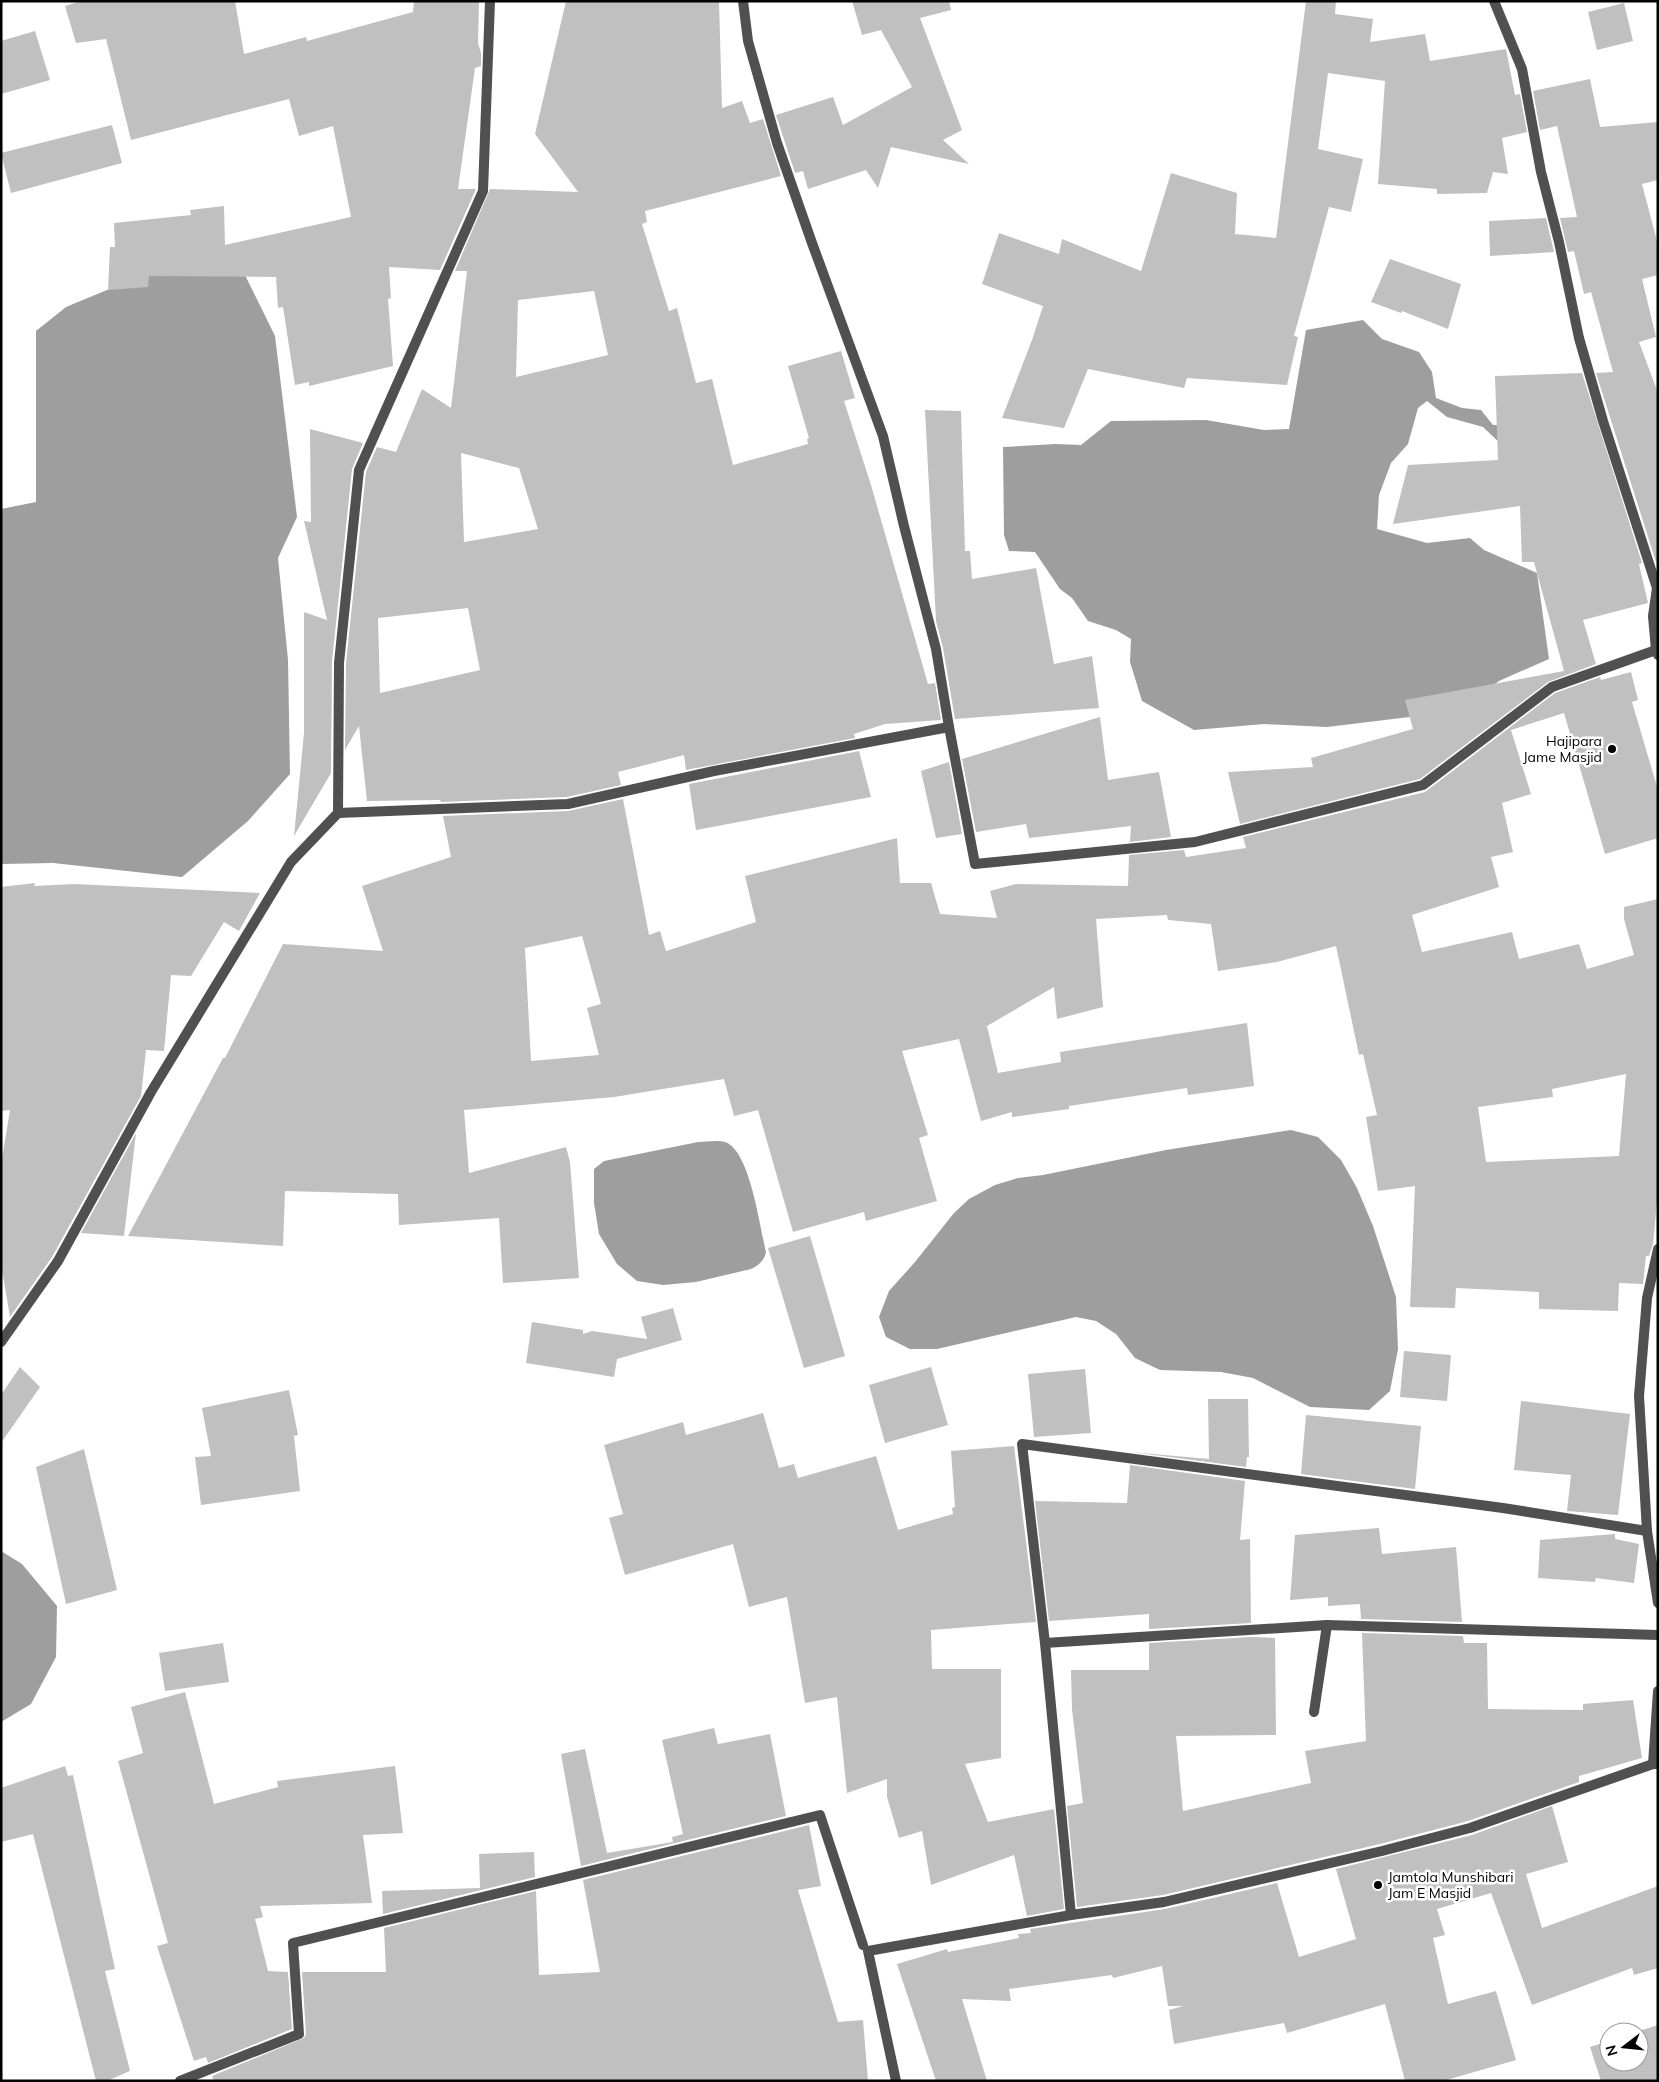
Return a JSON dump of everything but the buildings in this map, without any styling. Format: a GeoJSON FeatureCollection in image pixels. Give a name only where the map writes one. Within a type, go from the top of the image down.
{"type":"FeatureCollection","features":[{"type":"Feature","properties":{"kind":"street"},"geometry":{"type":"LineString","coordinates":[[1,1342],[58,1261],[151,1092],[291,862],[338,812],[339,663],[358,470],[483,191],[490,1]]}},
{"type":"Feature","properties":{"kind":"street"},"geometry":{"type":"LineString","coordinates":[[743,1],[748,41],[777,143],[883,436],[936,649],[975,864],[1195,842],[1423,785],[1552,687],[1657,652],[1653,616],[1658,588],[1603,421],[1579,338],[1559,242],[1541,172],[1522,69],[1494,1]]}},
{"type":"Feature","properties":{"kind":"street"},"geometry":{"type":"LineString","coordinates":[[338,812],[568,804],[714,771],[949,727]]}},
{"type":"Feature","properties":{"kind":"street"},"geometry":{"type":"LineString","coordinates":[[1658,1249],[1647,1298],[1639,1396],[1647,1531],[1658,1603]]}},
{"type":"Feature","properties":{"kind":"street"},"geometry":{"type":"LineString","coordinates":[[1071,1915],[1045,1643],[1022,1444],[1503,1508],[1647,1531]]}},
{"type":"Feature","properties":{"kind":"street"},"geometry":{"type":"LineString","coordinates":[[1045,1643],[1327,1625],[1658,1635]]}},
{"type":"Feature","properties":{"kind":"street"},"geometry":{"type":"LineString","coordinates":[[1314,1712],[1327,1625]]}},
{"type":"Feature","properties":{"kind":"street"},"geometry":{"type":"LineString","coordinates":[[896,2081],[868,1951],[1071,1915],[1164,1902],[1382,1851],[1470,1828],[1656,1764],[1658,1690]]}},
{"type":"Feature","properties":{"kind":"street"},"geometry":{"type":"LineString","coordinates":[[180,2081],[299,2034],[293,1943],[820,1815],[863,1945]]}},
{"type":"Feature","properties":{"kind":"shaded area"},"geometry":{"type":"Polygon","coordinates":[[[148,273],[244,273],[275,336],[297,517],[278,558],[288,660],[290,774],[248,821],[182,877],[53,863],[1,864],[1,509],[36,502],[36,331],[66,307],[148,273]]]}},
{"type":"Feature","properties":{"kind":"shaded area"},"geometry":{"type":"Polygon","coordinates":[[[1363,320],[1382,339],[1419,352],[1432,372],[1436,398],[1462,408],[1481,410],[1493,425],[1569,426],[1501,444],[1483,427],[1447,417],[1427,401],[1418,408],[1408,444],[1391,463],[1379,495],[1377,529],[1427,543],[1470,538],[1484,550],[1537,573],[1549,659],[1499,681],[1459,711],[1327,727],[1264,724],[1194,730],[1142,701],[1130,662],[1131,639],[1116,630],[1088,621],[1072,598],[1060,589],[1035,552],[1009,551],[1004,535],[1003,447],[1056,444],[1081,445],[1111,421],[1206,420],[1264,430],[1289,429],[1306,330],[1363,320]]]}},
{"type":"Feature","properties":{"kind":"shaded area"},"geometry":{"type":"Polygon","coordinates":[[[1291,1130],[1318,1137],[1341,1160],[1357,1188],[1373,1226],[1396,1297],[1398,1349],[1390,1391],[1369,1410],[1310,1407],[1253,1378],[1221,1372],[1160,1370],[1135,1358],[1116,1334],[1096,1321],[1076,1317],[937,1349],[910,1349],[886,1337],[879,1317],[889,1291],[954,1213],[969,1199],[995,1185],[1018,1178],[1043,1175],[1166,1150],[1291,1130]]]}},
{"type":"Feature","properties":{"kind":"shaded area"},"geometry":{"type":"Polygon","coordinates":[[[698,1142],[725,1142],[734,1148],[741,1159],[753,1191],[766,1252],[764,1258],[751,1269],[696,1282],[663,1285],[637,1281],[617,1264],[599,1234],[594,1203],[594,1169],[604,1161],[698,1142]]]}},
{"type":"Feature","properties":{"kind":"shaded area"},"geometry":{"type":"Polygon","coordinates":[[[1,1551],[22,1564],[57,1606],[56,1657],[31,1704],[1,1722],[1,1551]]]}},
{"type":"Feature","properties":{"kind":"place","name":"Hajipara Jame Masjid"},"geometry":{"type":"Point","coordinates":[1612,749]}},
{"type":"Feature","properties":{"kind":"place","name":"Jamtola Munshibari Jam E Masjid"},"geometry":{"type":"Point","coordinates":[1378,1885]}}]}
